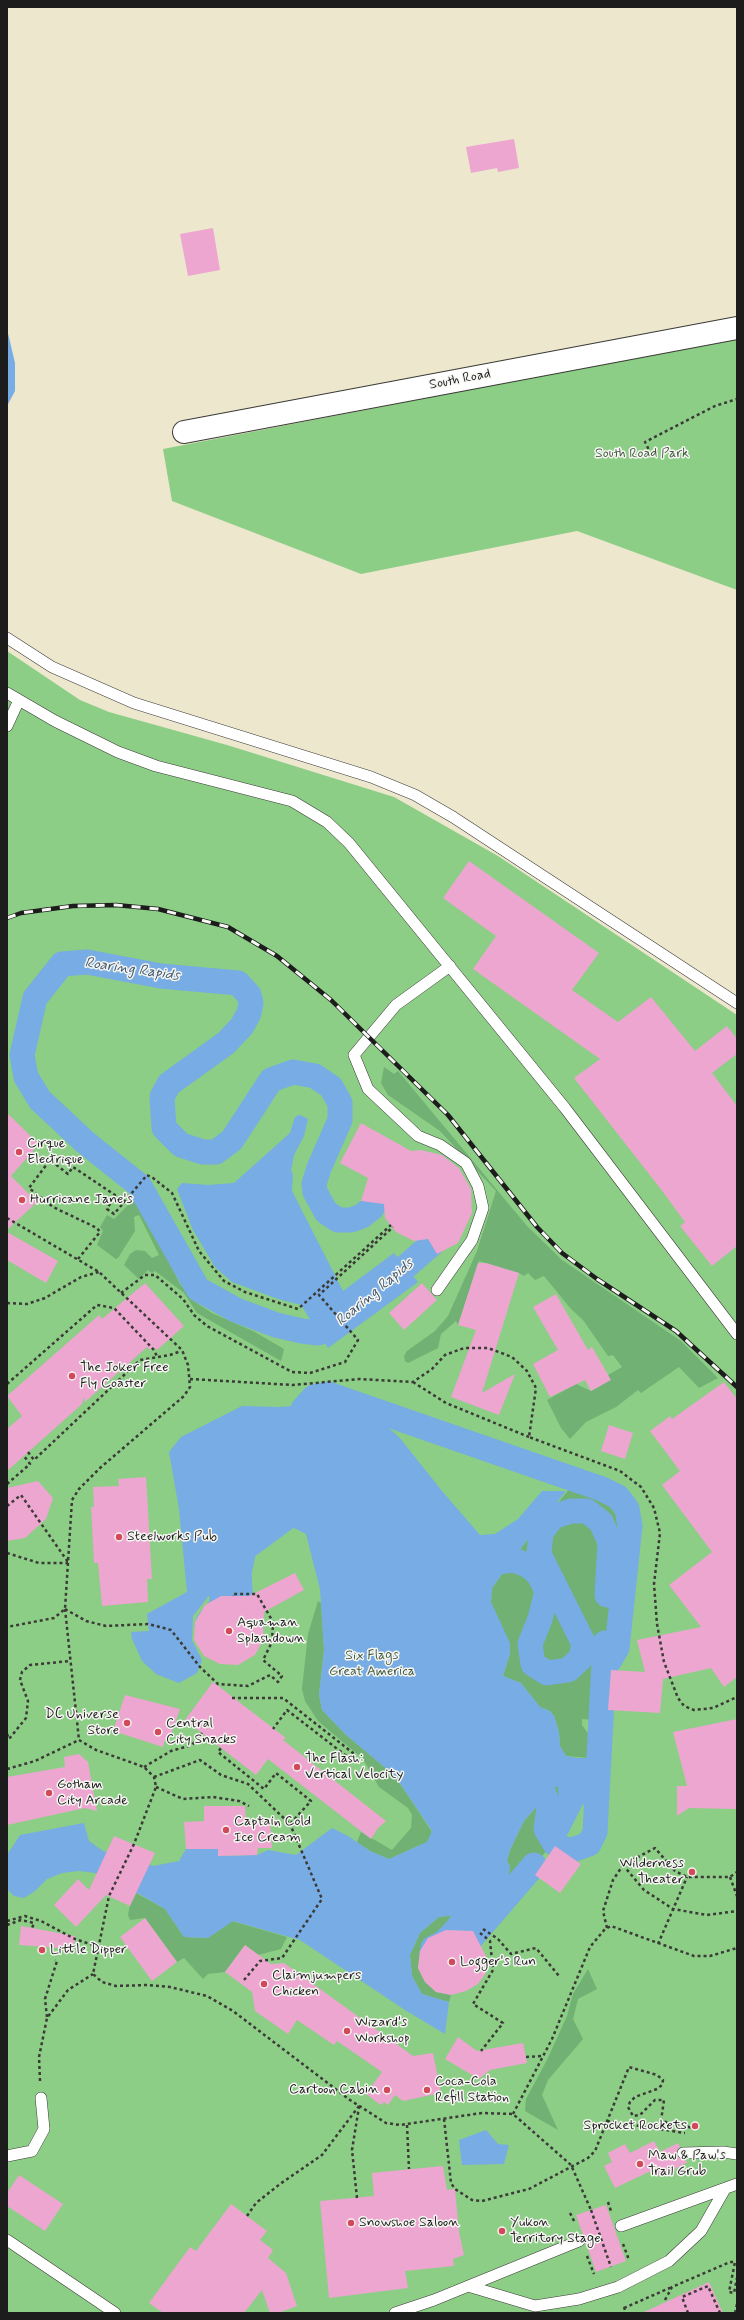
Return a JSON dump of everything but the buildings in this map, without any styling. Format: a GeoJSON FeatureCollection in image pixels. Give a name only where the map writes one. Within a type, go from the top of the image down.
{"type":"FeatureCollection","features":[{"type":"Feature","properties":{"kind":"street","name":"South Road"},"geometry":{"type":"LineString","coordinates":[[184,432],[737,328]]}},
{"type":"Feature","properties":{"kind":"lane"},"geometry":{"type":"LineString","coordinates":[[7,638],[52,668],[134,703],[371,777],[414,795],[453,817],[737,1003]]}},
{"type":"Feature","properties":{"kind":"lane"},"geometry":{"type":"LineString","coordinates":[[7,693],[55,721],[118,752],[156,766],[249,788],[292,801],[327,822],[350,843],[565,1108],[737,1334]]}},
{"type":"Feature","properties":{"kind":"lane"},"geometry":{"type":"LineString","coordinates":[[7,726],[19,700]]}},
{"type":"Feature","properties":{"kind":"lane"},"geometry":{"type":"LineString","coordinates":[[437,1290],[472,1240],[483,1208],[478,1186],[466,1163],[440,1145],[418,1136],[368,1089],[354,1055],[396,1005],[450,966]]}},
{"type":"Feature","properties":{"kind":"lane"},"geometry":{"type":"LineString","coordinates":[[7,2156],[32,2151],[44,2129],[40,2098]]}},
{"type":"Feature","properties":{"kind":"lane"},"geometry":{"type":"LineString","coordinates":[[683,2153],[723,2152],[737,2154]]}},
{"type":"Feature","properties":{"kind":"lane"},"geometry":{"type":"LineString","coordinates":[[621,2226],[737,2184]]}},
{"type":"Feature","properties":{"kind":"lane"},"geometry":{"type":"LineString","coordinates":[[468,2286],[535,2306],[579,2299],[618,2287],[669,2261],[701,2231],[724,2188]]}},
{"type":"Feature","properties":{"kind":"lane"},"geometry":{"type":"LineString","coordinates":[[7,2240],[115,2313]]}},
{"type":"Feature","properties":{"kind":"lane"},"geometry":{"type":"LineString","coordinates":[[395,2313],[468,2286],[579,2241]]}},
{"type":"Feature","properties":{"kind":"path"},"geometry":{"type":"LineString","coordinates":[[657,456],[650,454],[645,442],[715,406],[737,399]]}},
{"type":"Feature","properties":{"kind":"path"},"geometry":{"type":"LineString","coordinates":[[78,1259],[100,1232],[97,1228],[53,1207],[29,1188],[50,1160],[68,1174],[73,1167],[115,1195],[107,1209],[114,1214],[147,1175],[172,1193],[199,1251],[224,1281],[245,1292],[298,1309],[392,1226],[319,1295],[358,1340],[345,1362],[310,1373],[292,1372],[207,1326],[194,1315],[183,1299],[155,1275],[144,1275],[121,1293]]}},
{"type":"Feature","properties":{"kind":"path"},"geometry":{"type":"LineString","coordinates":[[7,1218],[99,1272],[182,1350],[188,1365],[190,1379],[190,1387],[184,1396],[79,1489],[72,1500],[65,1609],[78,1740]]}},
{"type":"Feature","properties":{"kind":"path"},"geometry":{"type":"LineString","coordinates":[[7,1304],[26,1304],[45,1298],[81,1277],[99,1272]]}},
{"type":"Feature","properties":{"kind":"path"},"geometry":{"type":"LineString","coordinates":[[7,1384],[97,1305],[114,1308],[153,1349],[158,1358]]}},
{"type":"Feature","properties":{"kind":"path"},"geometry":{"type":"LineString","coordinates":[[413,1382],[432,1369],[444,1355],[464,1348],[488,1348],[512,1357],[527,1370],[536,1388],[529,1436]]}},
{"type":"Feature","properties":{"kind":"path"},"geometry":{"type":"LineString","coordinates":[[28,1452],[34,1460],[140,1360],[158,1358],[182,1350]]}},
{"type":"Feature","properties":{"kind":"path"},"geometry":{"type":"LineString","coordinates":[[190,1379],[293,1384],[359,1379],[413,1382],[446,1403],[620,1471],[641,1487],[654,1508],[660,1533],[654,1584],[657,1624],[664,1662],[678,1698],[684,1706],[694,1710],[713,1708],[737,1697]]}},
{"type":"Feature","properties":{"kind":"path"},"geometry":{"type":"LineString","coordinates":[[7,1484],[30,1464],[24,1456]]}},
{"type":"Feature","properties":{"kind":"path"},"geometry":{"type":"LineString","coordinates":[[7,1506],[21,1495],[69,1563]]}},
{"type":"Feature","properties":{"kind":"path"},"geometry":{"type":"LineString","coordinates":[[7,1553],[39,1563],[69,1563]]}},
{"type":"Feature","properties":{"kind":"path"},"geometry":{"type":"LineString","coordinates":[[65,1609],[86,1621],[106,1626],[148,1624],[171,1630],[200,1667],[218,1684],[248,1686],[270,1675],[278,1682],[282,1676],[263,1660],[272,1642],[273,1622],[257,1594],[233,1594],[233,1596]]}},
{"type":"Feature","properties":{"kind":"path"},"geometry":{"type":"LineString","coordinates":[[7,1627],[54,1618],[65,1609]]}},
{"type":"Feature","properties":{"kind":"path"},"geometry":{"type":"LineString","coordinates":[[7,1734],[9,1738],[26,1718],[28,1701],[20,1680],[20,1675],[30,1665],[70,1661]]}},
{"type":"Feature","properties":{"kind":"path"},"geometry":{"type":"LineString","coordinates":[[232,1698],[283,1698],[353,1753],[349,1758],[287,1710],[273,1729]]}},
{"type":"Feature","properties":{"kind":"path"},"geometry":{"type":"LineString","coordinates":[[144,1767],[171,1751],[192,1745],[202,1733]]}},
{"type":"Feature","properties":{"kind":"path"},"geometry":{"type":"LineString","coordinates":[[47,2018],[68,1990],[92,1974],[110,1896],[134,1844],[156,1787],[154,1777],[144,1767],[96,1750],[78,1740]]}},
{"type":"Feature","properties":{"kind":"path"},"geometry":{"type":"LineString","coordinates":[[7,1769],[36,1761],[78,1740]]}},
{"type":"Feature","properties":{"kind":"path"},"geometry":{"type":"LineString","coordinates":[[221,1748],[218,1752],[264,1789],[276,1773],[311,1801],[290,1824]]}},
{"type":"Feature","properties":{"kind":"path"},"geometry":{"type":"LineString","coordinates":[[154,1777],[200,1760],[221,1775],[248,1784],[290,1824],[322,1899],[282,1958],[260,1961],[244,1980]]}},
{"type":"Feature","properties":{"kind":"path"},"geometry":{"type":"LineString","coordinates":[[156,1787],[183,1799],[213,1797],[239,1801],[250,1806]]}},
{"type":"Feature","properties":{"kind":"path"},"geometry":{"type":"LineString","coordinates":[[607,1928],[604,1918],[604,1906],[613,1880],[623,1865],[655,1848],[675,1871],[687,1876],[730,1877],[737,1872]]}},
{"type":"Feature","properties":{"kind":"path"},"geometry":{"type":"LineString","coordinates":[[623,1865],[644,1890],[673,1909],[707,1915],[737,1911]]}},
{"type":"Feature","properties":{"kind":"path"},"geometry":{"type":"LineString","coordinates":[[658,1944],[687,1876]]}},
{"type":"Feature","properties":{"kind":"path"},"geometry":{"type":"LineString","coordinates":[[730,1877],[737,1896]]}},
{"type":"Feature","properties":{"kind":"path"},"geometry":{"type":"LineString","coordinates":[[7,1921],[25,1916],[41,1921],[75,1939],[99,1947]]}},
{"type":"Feature","properties":{"kind":"path"},"geometry":{"type":"LineString","coordinates":[[7,1925],[20,1920],[34,1923],[32,1928]]}},
{"type":"Feature","properties":{"kind":"path"},"geometry":{"type":"LineString","coordinates":[[513,2114],[543,2056],[590,1947],[607,1928],[611,1926],[694,1956],[710,1956],[737,1948]]}},
{"type":"Feature","properties":{"kind":"path"},"geometry":{"type":"LineString","coordinates":[[483,1929],[498,1939],[511,1954],[536,1948],[559,1976]]}},
{"type":"Feature","properties":{"kind":"path"},"geometry":{"type":"LineString","coordinates":[[480,1933],[490,1941],[493,1970],[473,2004],[503,2023],[481,2051]]}},
{"type":"Feature","properties":{"kind":"path"},"geometry":{"type":"LineString","coordinates":[[40,2098],[39,2056],[47,2018],[45,1999],[58,1961],[56,1960]]}},
{"type":"Feature","properties":{"kind":"path"},"geometry":{"type":"LineString","coordinates":[[92,1974],[102,1982],[116,1986],[147,1985],[170,1987],[207,1996],[233,2011],[359,2106],[386,2123],[407,2125],[482,2113],[513,2114],[571,2166],[591,2210],[611,2267]]}},
{"type":"Feature","properties":{"kind":"path"},"geometry":{"type":"LineString","coordinates":[[526,2057],[543,2056]]}},
{"type":"Feature","properties":{"kind":"path"},"geometry":{"type":"LineString","coordinates":[[444,2119],[451,2183],[455,2189],[472,2200],[482,2201],[529,2189],[588,2158],[595,2151],[629,2068],[657,2075],[662,2080],[662,2085],[634,2097],[628,2107],[629,2112],[633,2116],[640,2115],[655,2100],[664,2100],[661,2121],[698,2129]]}},
{"type":"Feature","properties":{"kind":"path"},"geometry":{"type":"LineString","coordinates":[[357,2198],[352,2150],[359,2106]]}},
{"type":"Feature","properties":{"kind":"path"},"geometry":{"type":"LineString","coordinates":[[247,2216],[256,2203],[280,2184],[322,2155],[359,2106]]}},
{"type":"Feature","properties":{"kind":"path"},"geometry":{"type":"LineString","coordinates":[[606,2121],[690,2134]]}},
{"type":"Feature","properties":{"kind":"path"},"geometry":{"type":"LineString","coordinates":[[407,2125],[409,2169]]}},
{"type":"Feature","properties":{"kind":"path"},"geometry":{"type":"LineString","coordinates":[[624,2308],[730,2262],[735,2262],[729,2292],[734,2293],[737,2278]]}},
{"type":"Feature","properties":{"kind":"path"},"geometry":{"type":"LineString","coordinates":[[688,2313],[682,2297],[708,2286],[720,2313]]}},
{"type":"Feature","properties":{"kind":"path"},"geometry":{"type":"LineString","coordinates":[[665,2300],[672,2287]]}},
{"type":"Feature","properties":{"kind":"path"},"geometry":{"type":"LineString","coordinates":[[735,2313],[737,2304]]}},
{"type":"Feature","properties":{"kind":"green space","name":"South Road Park"},"geometry":{"type":"Polygon","coordinates":[[[737,338],[737,590],[577,531],[361,574],[172,501],[163,449],[737,338]]]}},
{"type":"Feature","properties":{"kind":"green space","name":"Six Flags Great America"},"geometry":{"type":"Polygon","coordinates":[[[7,651],[80,700],[109,712],[227,745],[394,797],[498,856],[737,1015],[737,2313],[7,2313],[7,651]]]}},
{"type":"Feature","properties":{"kind":"green space"},"geometry":{"type":"Polygon","coordinates":[[[384,1067],[394,1074],[398,1071],[527,1226],[562,1260],[681,1341],[718,1378],[699,1388],[679,1367],[641,1393],[638,1390],[616,1407],[586,1422],[570,1439],[561,1428],[547,1400],[576,1384],[591,1391],[610,1380],[608,1375],[622,1367],[613,1355],[608,1356],[583,1320],[571,1309],[544,1276],[535,1280],[528,1273],[524,1276],[519,1273],[479,1261],[458,1325],[456,1321],[441,1334],[438,1348],[408,1363],[405,1361],[404,1356],[407,1351],[435,1331],[448,1316],[477,1251],[496,1191],[440,1131],[388,1095],[381,1083],[384,1067]]]}},
{"type":"Feature","properties":{"kind":"green space"},"geometry":{"type":"Polygon","coordinates":[[[131,1202],[137,1202],[142,1208],[180,1284],[194,1301],[212,1313],[253,1331],[284,1349],[281,1361],[197,1313],[184,1293],[155,1271],[152,1273],[148,1270],[139,1279],[124,1265],[130,1254],[136,1250],[145,1251],[152,1258],[159,1255],[139,1215],[134,1217],[135,1231],[118,1258],[116,1259],[97,1245],[103,1231],[100,1227],[107,1215],[114,1219],[131,1202]]]}},
{"type":"Feature","properties":{"kind":"green space"},"geometry":{"type":"Polygon","coordinates":[[[571,1487],[614,1501],[623,1513],[625,1530],[618,1605],[609,1658],[606,1733],[597,1731],[597,1720],[582,1719],[582,1725],[592,1739],[588,1758],[566,1756],[560,1746],[559,1732],[554,1716],[550,1711],[540,1707],[521,1683],[503,1676],[510,1654],[491,1602],[492,1588],[527,1540],[571,1487]]]}},
{"type":"Feature","properties":{"kind":"green space"},"geometry":{"type":"Polygon","coordinates":[[[318,1601],[321,1603],[324,1650],[319,1695],[322,1710],[345,1734],[395,1776],[432,1832],[427,1842],[389,1859],[370,1851],[357,1842],[361,1832],[392,1850],[411,1828],[412,1815],[408,1808],[379,1787],[363,1759],[318,1721],[305,1701],[302,1689],[308,1634],[318,1601]]]}},
{"type":"Feature","properties":{"kind":"green space"},"geometry":{"type":"Polygon","coordinates":[[[554,1787],[566,1787],[569,1799],[551,1844],[525,1880],[517,1874],[508,1893],[505,1889],[508,1881],[510,1866],[507,1861],[510,1850],[524,1821],[554,1787]]]}},
{"type":"Feature","properties":{"kind":"green space"},"geometry":{"type":"Polygon","coordinates":[[[136,1893],[165,1909],[184,1937],[208,1938],[232,1921],[287,1937],[281,1949],[258,1955],[245,1945],[225,1972],[208,1974],[203,1979],[184,1958],[177,1962],[145,1918],[130,1920],[128,1915],[130,1905],[136,1893]]]}},
{"type":"Feature","properties":{"kind":"green space"},"geometry":{"type":"Polygon","coordinates":[[[466,1914],[465,1931],[446,1930],[428,1937],[420,1951],[418,1968],[425,1982],[436,1992],[451,1995],[449,2002],[422,1994],[412,1976],[410,1955],[420,1933],[439,1917],[466,1914]]]}},
{"type":"Feature","properties":{"kind":"green space"},"geometry":{"type":"Polygon","coordinates":[[[588,1969],[597,1989],[578,1999],[573,2019],[583,2039],[548,2080],[542,2095],[558,2130],[525,2111],[526,2099],[547,2060],[567,2016],[573,1994],[588,1969]]]}},
{"type":"Feature","properties":{"kind":"water"},"geometry":{"type":"Polygon","coordinates":[[[7,329],[15,363],[15,391],[7,406],[7,329]]]}},
{"type":"Feature","properties":{"kind":"water"},"geometry":{"type":"Polygon","coordinates":[[[300,1115],[308,1119],[304,1136],[294,1155],[291,1171],[293,1174],[292,1191],[343,1291],[394,1253],[418,1282],[328,1348],[301,1305],[278,1299],[232,1282],[215,1267],[193,1230],[177,1189],[182,1183],[208,1185],[234,1183],[290,1133],[295,1117],[300,1115]]]}},
{"type":"Feature","properties":{"kind":"water"},"geometry":{"type":"Polygon","coordinates":[[[359,1402],[399,1437],[442,1491],[480,1535],[495,1534],[518,1519],[542,1491],[566,1491],[527,1540],[492,1588],[491,1602],[510,1643],[510,1654],[503,1676],[521,1683],[540,1707],[550,1711],[554,1716],[559,1732],[560,1746],[566,1756],[578,1758],[609,1758],[605,1786],[574,1812],[566,1787],[554,1787],[524,1821],[510,1850],[507,1861],[510,1866],[508,1881],[505,1889],[473,1919],[465,1931],[466,1914],[439,1917],[420,1933],[410,1955],[412,1976],[422,1994],[449,2002],[445,2034],[405,2010],[300,1940],[233,1921],[208,1938],[184,1937],[165,1909],[141,1895],[95,1873],[79,1871],[62,1873],[47,1879],[35,1891],[24,1898],[14,1896],[7,1889],[7,1855],[20,1835],[84,1823],[89,1841],[103,1851],[107,1852],[109,1846],[153,1866],[179,1861],[186,1849],[218,1849],[219,1856],[257,1855],[268,1850],[296,1855],[332,1828],[348,1836],[370,1851],[389,1859],[427,1842],[432,1831],[395,1776],[345,1734],[322,1710],[319,1695],[324,1650],[320,1589],[306,1534],[280,1521],[248,1530],[234,1564],[193,1616],[192,1640],[202,1660],[197,1673],[179,1683],[156,1674],[142,1661],[132,1639],[131,1632],[149,1631],[147,1614],[187,1592],[179,1509],[169,1452],[181,1437],[242,1406],[278,1407],[359,1402]]]}},
{"type":"Feature","properties":{"kind":"water"},"geometry":{"type":"Polygon","coordinates":[[[486,2130],[498,2144],[509,2145],[504,2164],[462,2165],[459,2140],[486,2130]]]}},
{"type":"Feature","properties":{"kind":"waterway","name":"Roaring Rapids"},"geometry":{"type":"LineString","coordinates":[[348,1316],[332,1329],[318,1333],[302,1331],[276,1325],[236,1310],[198,1289],[139,1185],[85,1142],[40,1100],[26,1077],[22,1055],[35,998],[62,964],[87,962],[161,976],[238,983],[249,995],[251,1003],[249,1013],[242,1026],[226,1043],[169,1084],[162,1097],[164,1128],[181,1145],[203,1152],[216,1152],[232,1140],[271,1080],[293,1072],[315,1076],[331,1087],[340,1103],[340,1120],[319,1168],[314,1184],[315,1192],[326,1212],[338,1220],[351,1220],[362,1216],[372,1208]]}},
{"type":"Feature","properties":{"kind":"waterway","name":"Roaring Rapids"},"geometry":{"type":"LineString","coordinates":[[380,1289],[433,1243]]}},
{"type":"Feature","properties":{"kind":"waterway"},"geometry":{"type":"LineString","coordinates":[[305,1436],[301,1419],[303,1409],[314,1397],[328,1394],[602,1489],[618,1497],[627,1509],[630,1526],[617,1648],[610,1660]]}},
{"type":"Feature","properties":{"kind":"waterway"},"geometry":{"type":"LineString","coordinates":[[478,1564],[514,1560],[529,1566],[539,1575],[547,1591],[540,1619],[530,1644],[533,1664],[547,1673],[568,1670],[581,1658],[584,1644],[539,1554],[541,1532],[553,1517],[571,1511],[587,1511],[601,1522],[610,1542],[607,1595]]}},
{"type":"Feature","properties":{"kind":"waterway"},"geometry":{"type":"LineString","coordinates":[[251,1627],[250,1620],[241,1605],[239,1573],[244,1549],[290,1515]]}},
{"type":"Feature","properties":{"kind":"waterway"},"geometry":{"type":"LineString","coordinates":[[207,1626],[209,1621],[220,1608],[222,1602],[221,1547]]}},
{"type":"Feature","properties":{"kind":"waterway"},"geometry":{"type":"LineString","coordinates":[[522,1776],[539,1781],[549,1807],[546,1829],[555,1844],[569,1851],[589,1844],[595,1832],[605,1643]]}},
{"type":"Feature","properties":{"kind":"waterway"},"geometry":{"type":"LineString","coordinates":[[558,1826],[571,1800],[570,1778],[563,1772]]}},
{"type":"Feature","properties":{"kind":"waterway"},"geometry":{"type":"LineString","coordinates":[[467,1964],[466,1944],[534,1865]]}},
{"type":"Feature","properties":{"kind":"waterway"},"geometry":{"type":"LineString","coordinates":[[432,1953],[433,1948],[443,1943],[472,1910],[480,1893],[479,1888]]}},
{"type":"Feature","properties":{"kind":"railway"},"geometry":{"type":"LineString","coordinates":[[7,918],[21,913],[73,906],[116,905],[158,909],[228,927],[277,956],[331,1000],[448,1115],[537,1227],[562,1253],[597,1279],[676,1331],[737,1387]]}},
{"type":"Feature","properties":{"kind":"place","name":"Cirque Electrique"},"geometry":{"type":"Point","coordinates":[19,1152]}},
{"type":"Feature","properties":{"kind":"place","name":"Hurricane Jane's"},"geometry":{"type":"Point","coordinates":[22,1200]}},
{"type":"Feature","properties":{"kind":"place","name":"The Joker Free Fly Coaster"},"geometry":{"type":"Point","coordinates":[72,1376]}},
{"type":"Feature","properties":{"kind":"place","name":"Steelworks Pub"},"geometry":{"type":"Point","coordinates":[119,1537]}},
{"type":"Feature","properties":{"kind":"place","name":"Aquaman Splashdown"},"geometry":{"type":"Point","coordinates":[229,1631]}},
{"type":"Feature","properties":{"kind":"place","name":"DC Universe Store"},"geometry":{"type":"Point","coordinates":[127,1723]}},
{"type":"Feature","properties":{"kind":"place","name":"Central City Snacks"},"geometry":{"type":"Point","coordinates":[158,1732]}},
{"type":"Feature","properties":{"kind":"place","name":"The Flash: Vertical Velocity"},"geometry":{"type":"Point","coordinates":[297,1767]}},
{"type":"Feature","properties":{"kind":"place","name":"Gotham City Arcade"},"geometry":{"type":"Point","coordinates":[49,1793]}},
{"type":"Feature","properties":{"kind":"place","name":"Captain Cold Ice Cream"},"geometry":{"type":"Point","coordinates":[226,1830]}},
{"type":"Feature","properties":{"kind":"place","name":"Wilderness Theater"},"geometry":{"type":"Point","coordinates":[692,1872]}},
{"type":"Feature","properties":{"kind":"place","name":"Little Dipper"},"geometry":{"type":"Point","coordinates":[42,1950]}},
{"type":"Feature","properties":{"kind":"place","name":"Logger's Run"},"geometry":{"type":"Point","coordinates":[452,1962]}},
{"type":"Feature","properties":{"kind":"place","name":"Claimjumpers Chicken"},"geometry":{"type":"Point","coordinates":[264,1984]}},
{"type":"Feature","properties":{"kind":"place","name":"Wizard's Workshop"},"geometry":{"type":"Point","coordinates":[347,2031]}},
{"type":"Feature","properties":{"kind":"place","name":"Cartoon Cabin"},"geometry":{"type":"Point","coordinates":[387,2090]}},
{"type":"Feature","properties":{"kind":"place","name":"Coca-Cola Refill Station"},"geometry":{"type":"Point","coordinates":[427,2090]}},
{"type":"Feature","properties":{"kind":"place","name":"Sprocket Rockets"},"geometry":{"type":"Point","coordinates":[695,2126]}},
{"type":"Feature","properties":{"kind":"place","name":"Maw & Paw's Trail Grub"},"geometry":{"type":"Point","coordinates":[640,2164]}},
{"type":"Feature","properties":{"kind":"place","name":"Snowshoe Saloon"},"geometry":{"type":"Point","coordinates":[351,2223]}},
{"type":"Feature","properties":{"kind":"place","name":"Yukon Territory Stage"},"geometry":{"type":"Point","coordinates":[502,2231]}}]}
